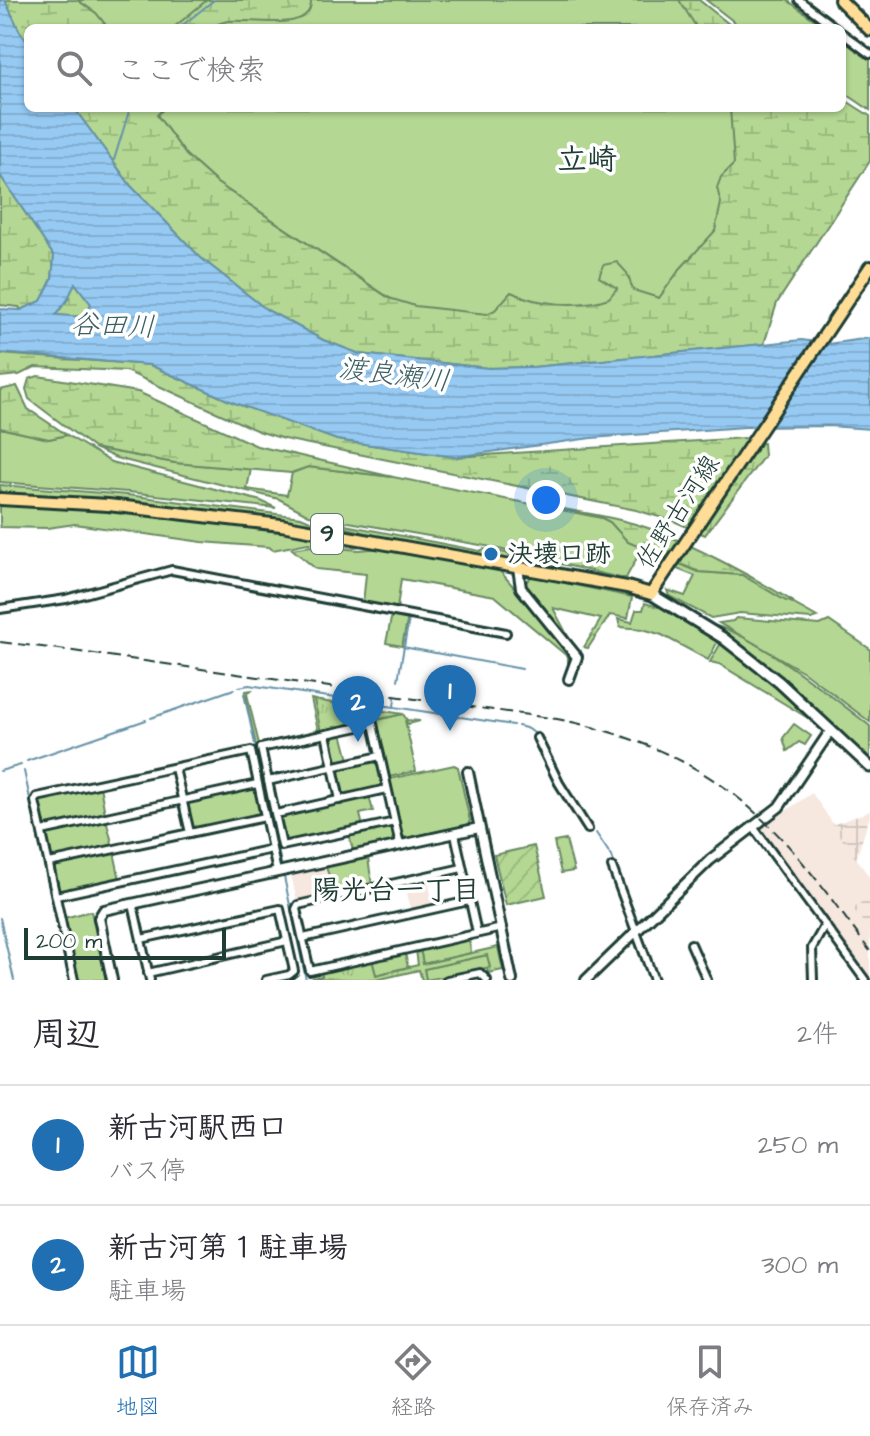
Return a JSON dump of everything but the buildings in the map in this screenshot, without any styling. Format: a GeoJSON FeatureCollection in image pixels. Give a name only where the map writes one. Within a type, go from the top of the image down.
{"type":"FeatureCollection","features":[{"type":"Feature","properties":{"kind":"main road"},"geometry":{"type":"LineString","coordinates":[[840,0],[870,30]]}},
{"type":"Feature","properties":{"kind":"main road","name":"佐野古河線"},"geometry":{"type":"LineString","coordinates":[[0,499],[108,505],[281,525],[654,590],[870,267]]}},
{"type":"Feature","properties":{"kind":"main road"},"geometry":{"type":"LineString","coordinates":[[654,590],[779,682],[870,767]]}},
{"type":"Feature","properties":{"kind":"street"},"geometry":{"type":"LineString","coordinates":[[799,0],[831,24]]}},
{"type":"Feature","properties":{"kind":"street"},"geometry":{"type":"LineString","coordinates":[[846,36],[870,54]]}},
{"type":"Feature","properties":{"kind":"street"},"geometry":{"type":"LineString","coordinates":[[518,568],[521,588],[577,657],[569,679]]}},
{"type":"Feature","properties":{"kind":"street"},"geometry":{"type":"LineString","coordinates":[[0,609],[66,599],[172,570],[506,633]]}},
{"type":"Feature","properties":{"kind":"street"},"geometry":{"type":"LineString","coordinates":[[395,822],[282,846],[261,748],[373,724],[387,789],[395,822],[400,845]]}},
{"type":"Feature","properties":{"kind":"street"},"geometry":{"type":"LineString","coordinates":[[586,980],[710,860],[784,802],[831,730]]}},
{"type":"Feature","properties":{"kind":"street"},"geometry":{"type":"LineString","coordinates":[[326,734],[340,800]]}},
{"type":"Feature","properties":{"kind":"street"},"geometry":{"type":"LineString","coordinates":[[537,738],[559,783],[588,829]]}},
{"type":"Feature","properties":{"kind":"street"},"geometry":{"type":"LineString","coordinates":[[74,980],[35,801],[37,797],[251,751],[277,872]]}},
{"type":"Feature","properties":{"kind":"street"},"geometry":{"type":"LineString","coordinates":[[268,781],[380,756]]}},
{"type":"Feature","properties":{"kind":"street"},"geometry":{"type":"LineString","coordinates":[[175,768],[190,833]]}},
{"type":"Feature","properties":{"kind":"street"},"geometry":{"type":"LineString","coordinates":[[468,772],[512,980]]}},
{"type":"Feature","properties":{"kind":"street"},"geometry":{"type":"LineString","coordinates":[[42,831],[257,784]]}},
{"type":"Feature","properties":{"kind":"street"},"geometry":{"type":"LineString","coordinates":[[276,814],[387,789]]}},
{"type":"Feature","properties":{"kind":"street"},"geometry":{"type":"LineString","coordinates":[[49,863],[265,817]]}},
{"type":"Feature","properties":{"kind":"street"},"geometry":{"type":"LineString","coordinates":[[112,980],[100,916],[104,910],[479,828]]}},
{"type":"Feature","properties":{"kind":"street"},"geometry":{"type":"LineString","coordinates":[[754,828],[865,980]]}},
{"type":"Feature","properties":{"kind":"street"},"geometry":{"type":"LineString","coordinates":[[455,834],[477,933]]}},
{"type":"Feature","properties":{"kind":"street"},"geometry":{"type":"LineString","coordinates":[[56,896],[272,849]]}},
{"type":"Feature","properties":{"kind":"street"},"geometry":{"type":"LineString","coordinates":[[612,867],[654,980]]}},
{"type":"Feature","properties":{"kind":"street"},"geometry":{"type":"LineString","coordinates":[[462,868],[298,905],[296,909],[310,971],[502,928]]}},
{"type":"Feature","properties":{"kind":"street"},"geometry":{"type":"LineString","coordinates":[[303,938],[469,901]]}},
{"type":"Feature","properties":{"kind":"street"},"geometry":{"type":"LineString","coordinates":[[133,904],[149,976],[287,941]]}},
{"type":"Feature","properties":{"kind":"street"},"geometry":{"type":"LineString","coordinates":[[141,939],[276,909],[282,914],[293,973],[266,980]]}},
{"type":"Feature","properties":{"kind":"street"},"geometry":{"type":"LineString","coordinates":[[813,980],[812,948],[825,925]]}},
{"type":"Feature","properties":{"kind":"street"},"geometry":{"type":"LineString","coordinates":[[691,944],[707,980]]}},
{"type":"Feature","properties":{"kind":"street"},"geometry":{"type":"LineString","coordinates":[[447,980],[480,973],[487,980]]}},
{"type":"Feature","properties":{"kind":"shaded area"},"geometry":{"type":"Polygon","coordinates":[[[812,793],[870,878],[870,980],[760,832],[761,827],[775,815],[777,817],[812,793]]]}},
{"type":"Feature","properties":{"kind":"shaded area"},"geometry":{"type":"Polygon","coordinates":[[[870,811],[870,816],[856,859],[832,825],[870,811]]]}},
{"type":"Feature","properties":{"kind":"shaded area"},"geometry":{"type":"Polygon","coordinates":[[[326,867],[335,893],[297,901],[291,875],[326,867]]]}},
{"type":"Feature","properties":{"kind":"shaded area"},"geometry":{"type":"Polygon","coordinates":[[[428,879],[433,906],[411,911],[405,884],[428,879]]]}},
{"type":"Feature","properties":{"kind":"shaded area"},"geometry":{"type":"Polygon","coordinates":[[[870,898],[870,931],[853,909],[870,898]]]}},
{"type":"Feature","properties":{"kind":"green space"},"geometry":{"type":"Polygon","coordinates":[[[5,0],[77,0],[96,13],[105,24],[24,24],[24,37],[5,0]]]}},
{"type":"Feature","properties":{"kind":"green space"},"geometry":{"type":"Polygon","coordinates":[[[77,0],[699,0],[726,24],[105,24],[96,13],[77,0]]]}},
{"type":"Feature","properties":{"kind":"green space"},"geometry":{"type":"Polygon","coordinates":[[[207,0],[311,0],[309,11],[292,21],[178,24],[207,0]]]}},
{"type":"Feature","properties":{"kind":"green space"},"geometry":{"type":"Polygon","coordinates":[[[679,0],[699,0],[729,24],[694,24],[679,0]]]}},
{"type":"Feature","properties":{"kind":"green space"},"geometry":{"type":"Polygon","coordinates":[[[706,0],[787,0],[820,24],[737,24],[706,0]]]}},
{"type":"Feature","properties":{"kind":"green space"},"geometry":{"type":"Polygon","coordinates":[[[846,43],[870,60],[870,110],[846,94],[846,43]]]}},
{"type":"Feature","properties":{"kind":"green space"},"geometry":{"type":"Polygon","coordinates":[[[846,101],[870,116],[870,161],[777,303],[764,344],[533,367],[488,368],[360,354],[323,340],[267,310],[201,258],[131,186],[77,112],[160,112],[157,115],[186,155],[217,183],[389,298],[415,306],[487,314],[495,310],[511,292],[533,300],[559,304],[609,298],[617,288],[599,277],[603,265],[617,262],[627,273],[633,290],[659,298],[680,269],[715,231],[721,203],[717,188],[721,177],[734,164],[730,112],[846,112],[846,101]]]}},
{"type":"Feature","properties":{"kind":"green space"},"geometry":{"type":"Polygon","coordinates":[[[160,112],[746,112],[754,180],[658,318],[503,323],[406,309],[217,183],[186,155],[157,115],[160,112]]]}},
{"type":"Feature","properties":{"kind":"green space"},"geometry":{"type":"Polygon","coordinates":[[[0,175],[54,256],[52,279],[41,301],[21,310],[19,307],[0,305],[0,175]]]}},
{"type":"Feature","properties":{"kind":"green space"},"geometry":{"type":"Polygon","coordinates":[[[74,282],[91,304],[84,317],[55,315],[68,299],[74,282]]]}},
{"type":"Feature","properties":{"kind":"green space"},"geometry":{"type":"Polygon","coordinates":[[[0,354],[150,365],[232,402],[337,440],[455,457],[744,438],[763,443],[764,456],[705,535],[636,510],[284,439],[258,431],[126,371],[35,367],[19,375],[0,377],[0,354]]]}},
{"type":"Feature","properties":{"kind":"green space"},"geometry":{"type":"Polygon","coordinates":[[[38,376],[138,392],[257,446],[393,477],[308,467],[291,473],[175,463],[94,448],[29,399],[26,389],[29,379],[38,376]]]}},
{"type":"Feature","properties":{"kind":"green space"},"geometry":{"type":"Polygon","coordinates":[[[17,386],[28,409],[67,435],[49,439],[0,428],[0,390],[17,386]]]}},
{"type":"Feature","properties":{"kind":"green space"},"geometry":{"type":"Polygon","coordinates":[[[0,428],[49,439],[67,435],[111,462],[261,501],[276,508],[0,482],[0,428]]]}},
{"type":"Feature","properties":{"kind":"green space"},"geometry":{"type":"Polygon","coordinates":[[[94,448],[175,463],[251,469],[247,489],[287,495],[292,473],[308,467],[393,477],[602,518],[610,522],[628,542],[699,572],[742,575],[817,617],[740,613],[711,618],[669,596],[667,590],[685,596],[695,576],[639,554],[626,578],[620,578],[486,546],[309,515],[279,499],[116,458],[94,448]]]}},
{"type":"Feature","properties":{"kind":"green space"},"geometry":{"type":"Polygon","coordinates":[[[0,485],[127,495],[301,517],[368,538],[0,496],[0,485]]]}},
{"type":"Feature","properties":{"kind":"green space"},"geometry":{"type":"Polygon","coordinates":[[[0,503],[78,507],[288,530],[369,545],[355,547],[308,543],[273,550],[269,547],[202,542],[75,524],[47,528],[0,527],[0,503]]]}},
{"type":"Feature","properties":{"kind":"green space"},"geometry":{"type":"Polygon","coordinates":[[[548,506],[613,518],[651,529],[724,562],[794,602],[786,601],[742,575],[699,572],[628,542],[610,522],[602,518],[548,506]]]}},
{"type":"Feature","properties":{"kind":"green space"},"geometry":{"type":"Polygon","coordinates":[[[314,519],[480,551],[506,553],[511,557],[618,580],[392,540],[314,519]]]}},
{"type":"Feature","properties":{"kind":"green space"},"geometry":{"type":"Polygon","coordinates":[[[311,546],[359,550],[383,548],[499,570],[571,653],[572,661],[568,665],[568,657],[495,596],[401,579],[397,609],[363,604],[366,574],[316,569],[292,549],[311,546]]]}},
{"type":"Feature","properties":{"kind":"green space"},"geometry":{"type":"Polygon","coordinates":[[[532,576],[632,597],[628,618],[610,615],[588,648],[584,647],[601,619],[553,608],[571,642],[527,590],[526,582],[532,576]]]}},
{"type":"Feature","properties":{"kind":"green space"},"geometry":{"type":"Polygon","coordinates":[[[645,603],[659,605],[719,639],[708,660],[662,635],[620,627],[618,619],[632,622],[636,610],[643,610],[645,603]]]}},
{"type":"Feature","properties":{"kind":"green space"},"geometry":{"type":"Polygon","coordinates":[[[392,614],[408,617],[402,646],[386,643],[392,614]]]}},
{"type":"Feature","properties":{"kind":"green space"},"geometry":{"type":"Polygon","coordinates":[[[736,618],[820,625],[829,621],[870,649],[870,722],[804,672],[719,623],[736,618]]]}},
{"type":"Feature","properties":{"kind":"green space"},"geometry":{"type":"Polygon","coordinates":[[[711,625],[747,639],[769,652],[870,726],[870,763],[711,625]]]}},
{"type":"Feature","properties":{"kind":"green space"},"geometry":{"type":"Polygon","coordinates":[[[722,641],[821,726],[719,664],[710,662],[722,641]]]}},
{"type":"Feature","properties":{"kind":"green space"},"geometry":{"type":"Polygon","coordinates":[[[253,690],[247,694],[259,744],[318,730],[311,699],[316,700],[321,732],[256,746],[245,694],[253,690]]]}},
{"type":"Feature","properties":{"kind":"green space"},"geometry":{"type":"Polygon","coordinates":[[[314,700],[403,714],[321,732],[314,700]]]}},
{"type":"Feature","properties":{"kind":"green space"},"geometry":{"type":"Polygon","coordinates":[[[403,714],[407,720],[420,721],[408,724],[405,720],[416,771],[389,777],[377,720],[403,714]]]}},
{"type":"Feature","properties":{"kind":"green space"},"geometry":{"type":"Polygon","coordinates":[[[794,724],[811,736],[805,745],[799,742],[787,751],[783,738],[794,724]]]}},
{"type":"Feature","properties":{"kind":"green space"},"geometry":{"type":"Polygon","coordinates":[[[342,733],[349,760],[339,762],[334,759],[330,740],[332,736],[342,733]]]}},
{"type":"Feature","properties":{"kind":"green space"},"geometry":{"type":"Polygon","coordinates":[[[373,761],[377,764],[382,784],[379,788],[346,795],[342,792],[338,774],[342,768],[373,761]]]}},
{"type":"Feature","properties":{"kind":"green space"},"geometry":{"type":"Polygon","coordinates":[[[454,765],[458,767],[470,821],[467,825],[406,838],[402,835],[390,779],[454,765]]]}},
{"type":"Feature","properties":{"kind":"green space"},"geometry":{"type":"Polygon","coordinates":[[[100,786],[105,814],[47,826],[43,824],[39,803],[42,799],[100,786]]]}},
{"type":"Feature","properties":{"kind":"green space"},"geometry":{"type":"Polygon","coordinates":[[[251,788],[256,791],[258,814],[195,828],[191,826],[189,802],[251,788]]]}},
{"type":"Feature","properties":{"kind":"green space"},"geometry":{"type":"Polygon","coordinates":[[[369,796],[373,811],[360,814],[363,827],[289,843],[284,840],[280,821],[284,815],[369,796]]]}},
{"type":"Feature","properties":{"kind":"green space"},"geometry":{"type":"Polygon","coordinates":[[[106,819],[113,847],[55,859],[50,857],[46,837],[49,832],[106,819]]]}},
{"type":"Feature","properties":{"kind":"green space"},"geometry":{"type":"Polygon","coordinates":[[[387,827],[392,829],[391,842],[353,850],[349,835],[387,827]]]}},
{"type":"Feature","properties":{"kind":"green space"},"geometry":{"type":"Polygon","coordinates":[[[566,840],[574,871],[561,873],[554,842],[566,840]]]}},
{"type":"Feature","properties":{"kind":"green space"},"geometry":{"type":"Polygon","coordinates":[[[534,846],[546,896],[506,905],[494,855],[534,846]]]}},
{"type":"Feature","properties":{"kind":"green space"},"geometry":{"type":"Polygon","coordinates":[[[114,852],[120,880],[62,892],[57,889],[53,870],[56,865],[114,852]]]}},
{"type":"Feature","properties":{"kind":"green space"},"geometry":{"type":"Polygon","coordinates":[[[368,858],[372,885],[335,893],[326,867],[368,858]]]}},
{"type":"Feature","properties":{"kind":"green space"},"geometry":{"type":"Polygon","coordinates":[[[91,911],[106,980],[77,980],[64,918],[91,911]]]}},
{"type":"Feature","properties":{"kind":"green space"},"geometry":{"type":"Polygon","coordinates":[[[469,939],[471,953],[423,964],[420,949],[469,939]]]}},
{"type":"Feature","properties":{"kind":"green space"},"geometry":{"type":"Polygon","coordinates":[[[498,947],[503,970],[488,973],[487,955],[424,969],[426,980],[422,980],[419,970],[376,980],[312,978],[322,976],[321,971],[372,960],[376,975],[418,965],[416,950],[420,949],[423,964],[498,947]]]}},
{"type":"Feature","properties":{"kind":"green space"},"geometry":{"type":"Polygon","coordinates":[[[405,953],[408,967],[376,975],[372,960],[405,953]]]}},
{"type":"Feature","properties":{"kind":"green space"},"geometry":{"type":"Polygon","coordinates":[[[487,955],[491,967],[426,980],[424,969],[487,955]]]}},
{"type":"Feature","properties":{"kind":"water"},"geometry":{"type":"Polygon","coordinates":[[[0,0],[5,0],[24,37],[24,112],[77,112],[131,186],[201,258],[267,310],[323,340],[360,354],[488,368],[533,367],[802,340],[828,344],[870,338],[870,429],[745,427],[591,438],[455,457],[337,440],[232,402],[150,365],[0,353],[0,309],[21,310],[41,301],[52,279],[54,256],[0,175],[0,0]],[[75,283],[56,315],[84,317],[91,304],[75,283]]]}},
{"type":"Feature","properties":{"kind":"waterway"},"geometry":{"type":"LineString","coordinates":[[184,24],[214,0]]}},
{"type":"Feature","properties":{"kind":"waterway"},"geometry":{"type":"LineString","coordinates":[[114,160],[129,112]]}},
{"type":"Feature","properties":{"kind":"waterway"},"geometry":{"type":"LineString","coordinates":[[398,680],[409,619]]}},
{"type":"Feature","properties":{"kind":"waterway"},"geometry":{"type":"LineString","coordinates":[[403,647],[522,669]]}},
{"type":"Feature","properties":{"kind":"waterway"},"geometry":{"type":"LineString","coordinates":[[239,687],[249,685],[513,725]]}},
{"type":"Feature","properties":{"kind":"waterway"},"geometry":{"type":"LineString","coordinates":[[151,718],[234,689]]}},
{"type":"Feature","properties":{"kind":"waterway"},"geometry":{"type":"LineString","coordinates":[[244,694],[281,863]]}},
{"type":"Feature","properties":{"kind":"waterway"},"geometry":{"type":"LineString","coordinates":[[394,707],[395,698]]}},
{"type":"Feature","properties":{"kind":"waterway"},"geometry":{"type":"LineString","coordinates":[[27,761],[146,720]]}},
{"type":"Feature","properties":{"kind":"waterway"},"geometry":{"type":"LineString","coordinates":[[518,726],[542,740],[564,783]]}},
{"type":"Feature","properties":{"kind":"waterway"},"geometry":{"type":"LineString","coordinates":[[0,771],[21,765]]}},
{"type":"Feature","properties":{"kind":"waterway"},"geometry":{"type":"LineString","coordinates":[[24,771],[69,980]]}},
{"type":"Feature","properties":{"kind":"waterway"},"geometry":{"type":"LineString","coordinates":[[475,785],[518,980]]}},
{"type":"Feature","properties":{"kind":"waterway"},"geometry":{"type":"LineString","coordinates":[[567,788],[592,827]]}},
{"type":"Feature","properties":{"kind":"waterway"},"geometry":{"type":"LineString","coordinates":[[596,833],[612,857],[636,921]]}},
{"type":"Feature","properties":{"kind":"waterway"},"geometry":{"type":"LineString","coordinates":[[284,877],[306,980]]}},
{"type":"Feature","properties":{"kind":"waterway"},"geometry":{"type":"LineString","coordinates":[[0,918],[14,980]]}},
{"type":"Feature","properties":{"kind":"waterway"},"geometry":{"type":"LineString","coordinates":[[640,933],[658,980]]}},
{"type":"Feature","properties":{"kind":"railway"},"geometry":{"type":"LineString","coordinates":[[0,642],[557,719],[613,733],[693,767],[740,800],[777,834],[805,866],[870,951]]}},
{"type":"Feature","properties":{"kind":"place","name":"決壊口跡"},"geometry":{"type":"Point","coordinates":[491,554]}},
{"type":"Feature","properties":{"kind":"place","name":"新古河駅西口"},"geometry":{"type":"Point","coordinates":[450,731]}},
{"type":"Feature","properties":{"kind":"place","name":"新古河第１駐車場"},"geometry":{"type":"Point","coordinates":[358,742]}},
{"type":"Feature","properties":{"kind":"district","name":"立崎"},"geometry":{"type":"Point","coordinates":[587,160]}},
{"type":"Feature","properties":{"kind":"district","name":"陽光台一丁目"},"geometry":{"type":"Point","coordinates":[396,890]}},
{"type":"Feature","properties":{"kind":"water label","name":"谷田川"},"geometry":{"type":"Point","coordinates":[113,326]}},
{"type":"Feature","properties":{"kind":"water label","name":"渡良瀬川"},"geometry":{"type":"Point","coordinates":[394,375]}}]}
